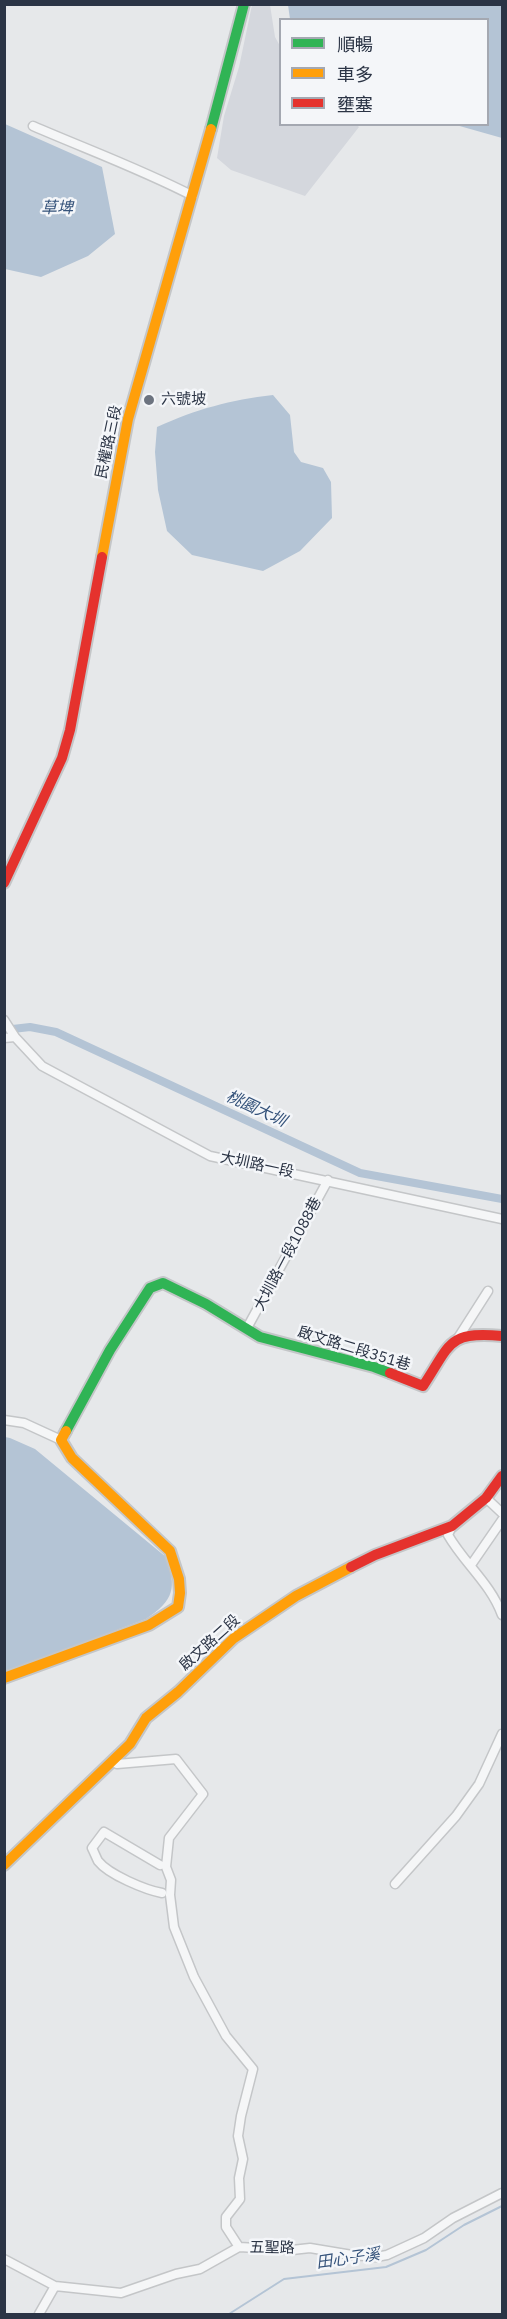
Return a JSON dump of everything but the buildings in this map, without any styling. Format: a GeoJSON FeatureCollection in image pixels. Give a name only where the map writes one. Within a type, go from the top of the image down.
{"type":"FeatureCollection","features":[{"type":"Feature","properties":{"kind":"street","name":"民權路三段"},"geometry":{"type":"LineString","coordinates":[[4,883],[62,758],[70,730],[128,419],[193,196],[243,4]]}},
{"type":"Feature","properties":{"kind":"street"},"geometry":{"type":"LineString","coordinates":[[33,126],[158,178],[193,196]]}},
{"type":"Feature","properties":{"kind":"street","name":"大圳路一段"},"geometry":{"type":"LineString","coordinates":[[6,1022],[11,1036],[42,1066],[210,1156],[502,1219]]}},
{"type":"Feature","properties":{"kind":"street","name":"大圳路一段1088巷"},"geometry":{"type":"LineString","coordinates":[[247,1328],[328,1180]]}},
{"type":"Feature","properties":{"kind":"street"},"geometry":{"type":"LineString","coordinates":[[61,1440],[110,1350],[150,1288],[163,1283],[247,1328]]}},
{"type":"Feature","properties":{"kind":"street"},"geometry":{"type":"LineString","coordinates":[[459,1338],[488,1291]]}},
{"type":"Feature","properties":{"kind":"street","name":"啟文路二段351巷"},"geometry":{"type":"LineString","coordinates":[[247,1328],[250,1333],[260,1337],[374,1367],[423,1386],[453,1341],[459,1338]]}},
{"type":"Feature","properties":{"kind":"street"},"geometry":{"type":"LineString","coordinates":[[459,1338],[473,1335],[502,1336]]}},
{"type":"Feature","properties":{"kind":"street"},"geometry":{"type":"LineString","coordinates":[[4,1420],[24,1424],[61,1440],[72,1458],[170,1551],[179,1572],[181,1597],[178,1607],[148,1625],[4,1678]]}},
{"type":"Feature","properties":{"kind":"street","name":"啟文路二段"},"geometry":{"type":"LineString","coordinates":[[4,1865],[130,1744],[146,1718],[178,1692],[234,1638],[296,1596],[375,1555],[452,1526],[486,1498],[502,1476]]}},
{"type":"Feature","properties":{"kind":"street"},"geometry":{"type":"LineString","coordinates":[[486,1498],[502,1513]]}},
{"type":"Feature","properties":{"kind":"street"},"geometry":{"type":"LineString","coordinates":[[471,1564],[502,1520]]}},
{"type":"Feature","properties":{"kind":"street"},"geometry":{"type":"LineString","coordinates":[[452,1526],[448,1535],[459,1555],[471,1564],[499,1606],[502,1615]]}},
{"type":"Feature","properties":{"kind":"street"},"geometry":{"type":"LineString","coordinates":[[395,1884],[456,1816],[479,1784],[502,1734]]}},
{"type":"Feature","properties":{"kind":"street"},"geometry":{"type":"LineString","coordinates":[[112,1761],[117,1764],[176,1759],[203,1794],[169,1838],[166,1867],[171,1880],[170,1895],[174,1927],[194,1977],[226,2036],[253,2070],[238,2136],[243,2159],[238,2178],[240,2199],[226,2217],[226,2227],[239,2247]]}},
{"type":"Feature","properties":{"kind":"street"},"geometry":{"type":"LineString","coordinates":[[160,1865],[104,1832],[92,1848],[98,1861],[104,1867],[147,1891],[162,1893]]}},
{"type":"Feature","properties":{"kind":"street","name":"五聖路"},"geometry":{"type":"LineString","coordinates":[[4,2259],[55,2286],[121,2293],[176,2274],[200,2269],[239,2247],[292,2250],[310,2248],[352,2255],[376,2257],[387,2255],[424,2238],[453,2218],[502,2193]]}},
{"type":"Feature","properties":{"kind":"street"},"geometry":{"type":"LineString","coordinates":[[39,2314],[55,2286]]}},
{"type":"Feature","properties":{"kind":"shaded area"},"geometry":{"type":"Polygon","coordinates":[[[252,5],[270,5],[275,37],[279,44],[279,126],[359,127],[305,196],[231,170],[217,158],[224,116],[239,67],[252,5]]]}},
{"type":"Feature","properties":{"kind":"water"},"geometry":{"type":"Polygon","coordinates":[[[288,5],[502,5],[502,138],[460,126],[489,126],[489,18],[290,18],[288,5]]]}},
{"type":"Feature","properties":{"kind":"water","name":"草埤"},"geometry":{"type":"Polygon","coordinates":[[[5,124],[102,167],[115,234],[88,256],[41,277],[5,269],[5,124]]]}},
{"type":"Feature","properties":{"kind":"water"},"geometry":{"type":"Polygon","coordinates":[[[273,395],[290,415],[294,452],[301,462],[323,468],[331,482],[332,518],[300,551],[263,571],[192,555],[167,531],[158,490],[155,452],[157,427],[214,406],[273,395]]]}},
{"type":"Feature","properties":{"kind":"water"},"geometry":{"type":"Polygon","coordinates":[[[5,1437],[35,1449],[166,1557],[172,1585],[168,1599],[146,1619],[5,1672],[5,1437]]]}},
{"type":"Feature","properties":{"kind":"waterway","name":"桃園大圳"},"geometry":{"type":"LineString","coordinates":[[4,1030],[30,1027],[56,1032],[360,1173],[502,1199]]}},
{"type":"Feature","properties":{"kind":"waterway","name":"田心子溪"},"geometry":{"type":"LineString","coordinates":[[229,2314],[284,2279],[386,2267],[426,2250],[464,2225],[502,2206]]}},
{"type":"Feature","properties":{"kind":"traffic: fast"},"geometry":{"type":"LineString","coordinates":[[211,129],[244,4]]}},
{"type":"Feature","properties":{"kind":"traffic: fast"},"geometry":{"type":"LineString","coordinates":[[66,1431],[110,1350],[150,1288],[163,1283],[206,1304],[260,1337],[390,1373]]}},
{"type":"Feature","properties":{"kind":"traffic: slow"},"geometry":{"type":"LineString","coordinates":[[102,557],[128,419],[211,129]]}},
{"type":"Feature","properties":{"kind":"traffic: slow"},"geometry":{"type":"LineString","coordinates":[[4,1678],[149,1625],[178,1607],[179,1579],[170,1551],[72,1458],[61,1440],[66,1431]]}},
{"type":"Feature","properties":{"kind":"traffic: slow"},"geometry":{"type":"LineString","coordinates":[[4,1865],[130,1744],[146,1718],[178,1692],[234,1638],[296,1596],[351,1567]]}},
{"type":"Feature","properties":{"kind":"traffic: jam"},"geometry":{"type":"LineString","coordinates":[[4,883],[62,758],[70,730],[102,557]]}},
{"type":"Feature","properties":{"kind":"traffic: jam"},"geometry":{"type":"LineString","coordinates":[[390,1373],[423,1386],[452,1343],[470,1336],[502,1336]]}},
{"type":"Feature","properties":{"kind":"traffic: jam"},"geometry":{"type":"LineString","coordinates":[[351,1567],[375,1555],[452,1526],[486,1498],[502,1476]]}},
{"type":"Feature","properties":{"kind":"place","name":"六號坡"},"geometry":{"type":"Point","coordinates":[149,400]}}]}
